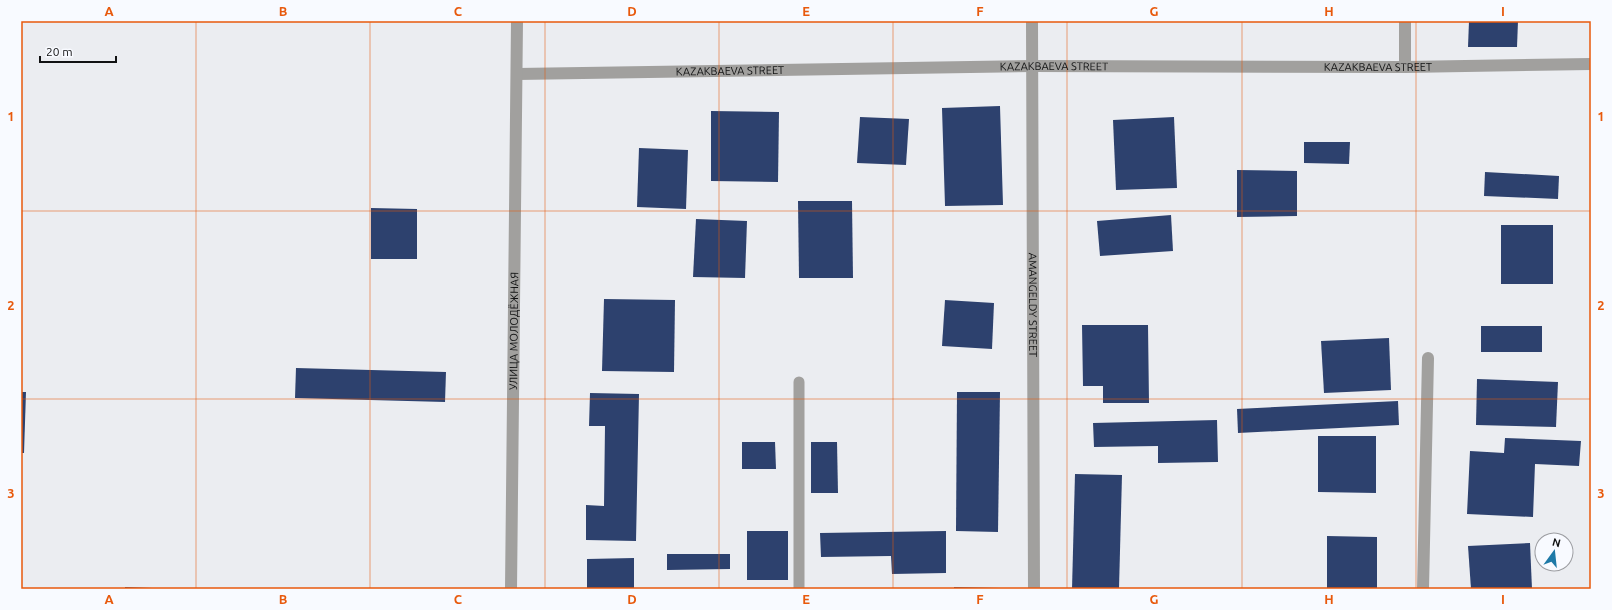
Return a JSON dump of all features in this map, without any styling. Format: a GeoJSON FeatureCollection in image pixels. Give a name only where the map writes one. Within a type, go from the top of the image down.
{"type":"FeatureCollection","features":[{"type":"Feature","properties":{"kind":"street","name":"УЛИЦА МОЛОДЁЖНАЯ"},"geometry":{"type":"LineString","coordinates":[[512,589],[517,21]]}},
{"type":"Feature","properties":{"kind":"street","name":"AMANGELDY STREET"},"geometry":{"type":"LineString","coordinates":[[1032,21],[1034,589]]}},
{"type":"Feature","properties":{"kind":"street"},"geometry":{"type":"LineString","coordinates":[[1405,21],[1405,67]]}},
{"type":"Feature","properties":{"kind":"street","name":"KAZAKBAEVA STREET"},"geometry":{"type":"LineString","coordinates":[[517,74],[1032,66],[1405,67],[1591,64]]}},
{"type":"Feature","properties":{"kind":"street"},"geometry":{"type":"LineString","coordinates":[[1423,589],[1428,358]]}},
{"type":"Feature","properties":{"kind":"lane"},"geometry":{"type":"LineString","coordinates":[[799,382],[799,589]]}},
{"type":"Feature","properties":{"kind":"building"},"geometry":{"type":"Polygon","coordinates":[[[1469,21],[1518,21],[1517,47],[1468,47],[1469,21]]]}},
{"type":"Feature","properties":{"kind":"building"},"geometry":{"type":"Polygon","coordinates":[[[1000,106],[1003,205],[945,206],[942,108],[1000,106]]]}},
{"type":"Feature","properties":{"kind":"building"},"geometry":{"type":"Polygon","coordinates":[[[711,111],[779,112],[778,182],[711,181],[711,111]]]}},
{"type":"Feature","properties":{"kind":"building"},"geometry":{"type":"Polygon","coordinates":[[[860,117],[909,119],[906,165],[857,163],[860,117]]]}},
{"type":"Feature","properties":{"kind":"building"},"geometry":{"type":"Polygon","coordinates":[[[1174,117],[1177,188],[1116,190],[1113,120],[1174,117]]]}},
{"type":"Feature","properties":{"kind":"building"},"geometry":{"type":"Polygon","coordinates":[[[1304,142],[1350,142],[1349,164],[1304,163],[1304,142]]]}},
{"type":"Feature","properties":{"kind":"building"},"geometry":{"type":"Polygon","coordinates":[[[639,148],[688,150],[686,209],[637,207],[639,148]]]}},
{"type":"Feature","properties":{"kind":"building"},"geometry":{"type":"Polygon","coordinates":[[[1237,170],[1297,171],[1297,216],[1237,217],[1237,170]]]}},
{"type":"Feature","properties":{"kind":"building"},"geometry":{"type":"Polygon","coordinates":[[[1485,172],[1559,176],[1558,199],[1484,196],[1485,172]]]}},
{"type":"Feature","properties":{"kind":"building"},"geometry":{"type":"Polygon","coordinates":[[[798,201],[852,201],[853,278],[799,278],[798,201]]]}},
{"type":"Feature","properties":{"kind":"building"},"geometry":{"type":"Polygon","coordinates":[[[371,208],[417,209],[417,259],[371,259],[371,208]]]}},
{"type":"Feature","properties":{"kind":"building"},"geometry":{"type":"Polygon","coordinates":[[[1171,215],[1173,251],[1100,256],[1097,221],[1171,215]]]}},
{"type":"Feature","properties":{"kind":"building"},"geometry":{"type":"Polygon","coordinates":[[[696,219],[747,221],[745,278],[693,277],[696,219]]]}},
{"type":"Feature","properties":{"kind":"building"},"geometry":{"type":"Polygon","coordinates":[[[1501,225],[1553,225],[1553,284],[1501,284],[1501,225]]]}},
{"type":"Feature","properties":{"kind":"building"},"geometry":{"type":"Polygon","coordinates":[[[604,299],[675,300],[674,372],[602,371],[604,299]]]}},
{"type":"Feature","properties":{"kind":"building"},"geometry":{"type":"Polygon","coordinates":[[[945,300],[994,303],[992,349],[942,346],[945,300]]]}},
{"type":"Feature","properties":{"kind":"building"},"geometry":{"type":"Polygon","coordinates":[[[1082,325],[1148,325],[1149,403],[1103,403],[1103,386],[1083,386],[1082,325]]]}},
{"type":"Feature","properties":{"kind":"building"},"geometry":{"type":"Polygon","coordinates":[[[1481,326],[1542,326],[1542,352],[1481,352],[1481,326]]]}},
{"type":"Feature","properties":{"kind":"building"},"geometry":{"type":"Polygon","coordinates":[[[1389,338],[1391,390],[1324,393],[1321,341],[1389,338]]]}},
{"type":"Feature","properties":{"kind":"building"},"geometry":{"type":"Polygon","coordinates":[[[296,368],[446,372],[445,402],[295,398],[296,368]]]}},
{"type":"Feature","properties":{"kind":"building"},"geometry":{"type":"Polygon","coordinates":[[[1477,379],[1558,382],[1556,427],[1476,425],[1477,379]]]}},
{"type":"Feature","properties":{"kind":"building"},"geometry":{"type":"Polygon","coordinates":[[[21,392],[26,392],[24,453],[21,453],[21,392]]]}},
{"type":"Feature","properties":{"kind":"building"},"geometry":{"type":"Polygon","coordinates":[[[957,392],[1000,392],[998,532],[956,531],[957,392]]]}},
{"type":"Feature","properties":{"kind":"building"},"geometry":{"type":"Polygon","coordinates":[[[590,393],[639,394],[636,541],[586,540],[586,505],[604,506],[605,426],[589,426],[590,393]]]}},
{"type":"Feature","properties":{"kind":"building"},"geometry":{"type":"Polygon","coordinates":[[[1398,401],[1399,425],[1238,433],[1237,409],[1398,401]]]}},
{"type":"Feature","properties":{"kind":"building"},"geometry":{"type":"Polygon","coordinates":[[[1217,420],[1218,462],[1158,463],[1158,446],[1094,447],[1093,423],[1217,420]]]}},
{"type":"Feature","properties":{"kind":"building"},"geometry":{"type":"Polygon","coordinates":[[[1318,436],[1376,436],[1376,493],[1318,492],[1318,436]]]}},
{"type":"Feature","properties":{"kind":"building"},"geometry":{"type":"Polygon","coordinates":[[[1505,438],[1581,441],[1579,466],[1535,464],[1533,517],[1467,514],[1470,451],[1504,453],[1505,438]]]}},
{"type":"Feature","properties":{"kind":"building"},"geometry":{"type":"Polygon","coordinates":[[[742,442],[775,442],[776,469],[742,469],[742,442]]]}},
{"type":"Feature","properties":{"kind":"building"},"geometry":{"type":"Polygon","coordinates":[[[811,442],[837,442],[838,493],[811,493],[811,442]]]}},
{"type":"Feature","properties":{"kind":"building"},"geometry":{"type":"Polygon","coordinates":[[[1075,474],[1122,475],[1119,589],[1072,589],[1075,474]]]}},
{"type":"Feature","properties":{"kind":"building"},"geometry":{"type":"Polygon","coordinates":[[[747,531],[788,531],[788,580],[747,580],[747,531]]]}},
{"type":"Feature","properties":{"kind":"building"},"geometry":{"type":"Polygon","coordinates":[[[946,531],[946,573],[892,574],[891,556],[821,557],[820,533],[946,531]]]}},
{"type":"Feature","properties":{"kind":"building"},"geometry":{"type":"Polygon","coordinates":[[[1327,536],[1377,537],[1377,589],[1327,589],[1327,536]]]}},
{"type":"Feature","properties":{"kind":"building"},"geometry":{"type":"Polygon","coordinates":[[[1530,543],[1532,589],[1471,589],[1468,546],[1530,543]]]}},
{"type":"Feature","properties":{"kind":"building"},"geometry":{"type":"Polygon","coordinates":[[[667,554],[730,554],[730,569],[667,570],[667,554]]]}},
{"type":"Feature","properties":{"kind":"building"},"geometry":{"type":"Polygon","coordinates":[[[634,558],[634,589],[587,589],[587,559],[634,558]]]}},
{"type":"Feature","properties":{"kind":"building"},"geometry":{"type":"Polygon","coordinates":[[[125,587],[152,588],[152,589],[125,589],[125,587]]]}},
{"type":"Feature","properties":{"kind":"building"},"geometry":{"type":"Polygon","coordinates":[[[954,587],[1001,588],[1001,589],[954,589],[954,587]]]}}]}
